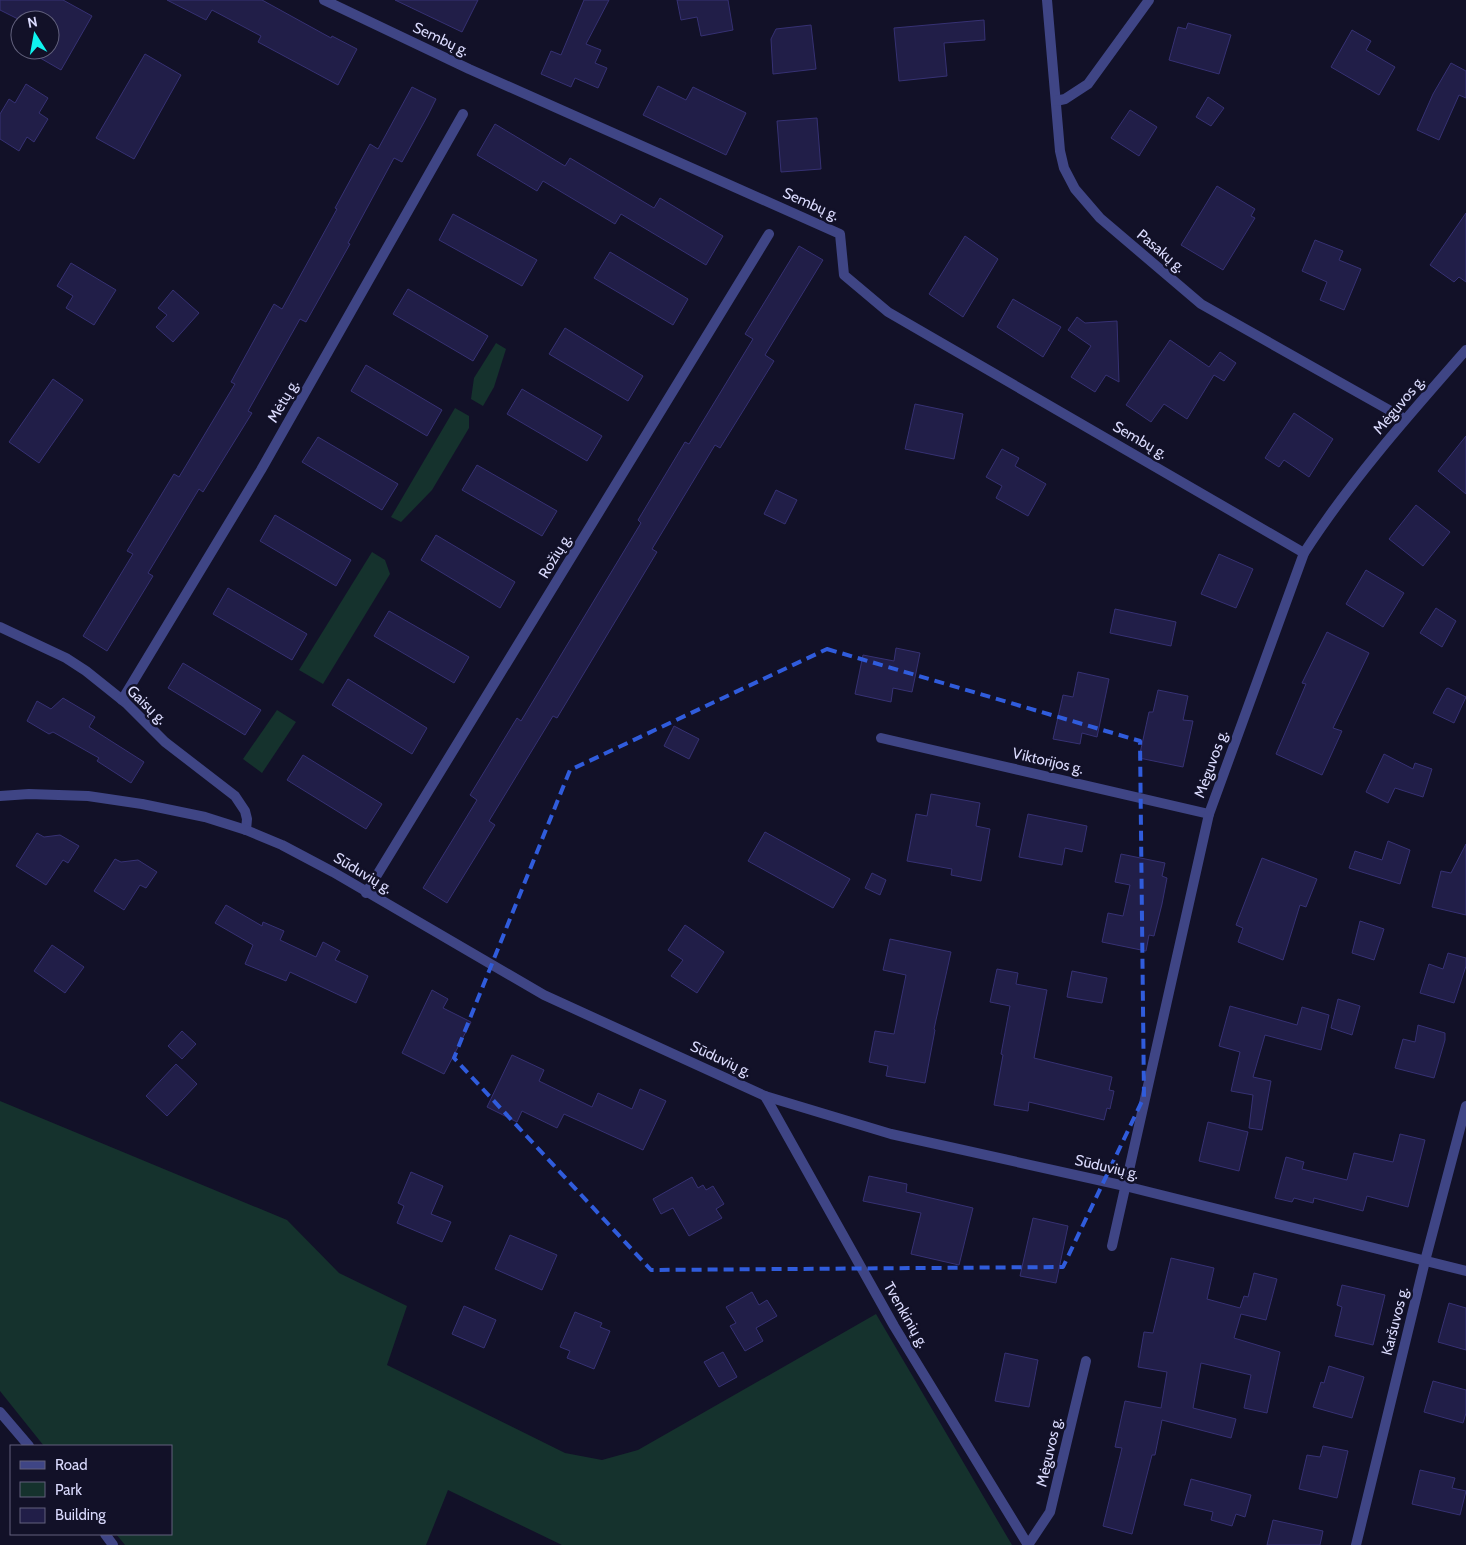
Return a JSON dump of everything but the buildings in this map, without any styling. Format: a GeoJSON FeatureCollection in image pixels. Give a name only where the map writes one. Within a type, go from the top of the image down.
{"type":"FeatureCollection","features":[{"type":"Feature","properties":{"kind":"street","name":"Sembų g."},"geometry":{"type":"LineString","coordinates":[[324,0],[469,69],[840,234],[844,275],[888,312],[1304,553]]}},
{"type":"Feature","properties":{"kind":"street","name":"Pasakų g."},"geometry":{"type":"LineString","coordinates":[[1048,0],[1060,151],[1064,168],[1075,189],[1100,218],[1201,304],[1405,419]]}},
{"type":"Feature","properties":{"kind":"street"},"geometry":{"type":"LineString","coordinates":[[1056,101],[1065,99],[1088,84],[1149,0]]}},
{"type":"Feature","properties":{"kind":"street","name":"Mėtų g."},"geometry":{"type":"LineString","coordinates":[[122,700],[261,470],[463,114]]}},
{"type":"Feature","properties":{"kind":"street","name":"Rožių g."},"geometry":{"type":"LineString","coordinates":[[366,893],[769,234]]}},
{"type":"Feature","properties":{"kind":"street","name":"Mėguvos g."},"geometry":{"type":"LineString","coordinates":[[1112,1246],[1209,814],[1304,553],[1326,519],[1405,419],[1466,350]]}},
{"type":"Feature","properties":{"kind":"street","name":"Gaisų g."},"geometry":{"type":"LineString","coordinates":[[0,626],[66,658],[86,671],[122,700],[164,742],[235,796],[245,811],[246,830]]}},
{"type":"Feature","properties":{"kind":"street","name":"Viktorijos g."},"geometry":{"type":"LineString","coordinates":[[881,738],[1209,814]]}},
{"type":"Feature","properties":{"kind":"street","name":"Sūduvių g."},"geometry":{"type":"LineString","coordinates":[[0,796],[29,794],[88,796],[142,804],[205,817],[246,830],[333,872],[366,893],[544,995],[765,1096],[890,1134],[1126,1186],[1466,1271]]}},
{"type":"Feature","properties":{"kind":"street","name":"Tvenkinių g."},"geometry":{"type":"LineString","coordinates":[[765,1096],[894,1326],[1028,1545]]}},
{"type":"Feature","properties":{"kind":"street","name":"Karšuvos g."},"geometry":{"type":"LineString","coordinates":[[1356,1545],[1424,1261],[1466,1106]]}},
{"type":"Feature","properties":{"kind":"street","name":"Mėguvos g."},"geometry":{"type":"LineString","coordinates":[[1028,1545],[1050,1512],[1086,1361]]}},
{"type":"Feature","properties":{"kind":"street"},"geometry":{"type":"LineString","coordinates":[[0,1412],[28,1445]]}},
{"type":"Feature","properties":{"kind":"street"},"geometry":{"type":"LineString","coordinates":[[105,1535],[113,1545]]}},
{"type":"Feature","properties":{"kind":"highlighted area"},"geometry":{"type":"Polygon","coordinates":[[[827,649],[1140,741],[1144,1097],[1063,1267],[651,1270],[454,1058],[570,770],[827,649]]]}},
{"type":"Feature","properties":{"kind":"green space"},"geometry":{"type":"Polygon","coordinates":[[[496,343],[506,349],[494,387],[483,406],[471,399],[474,378],[496,343]]]}},
{"type":"Feature","properties":{"kind":"green space"},"geometry":{"type":"Polygon","coordinates":[[[455,408],[469,416],[469,428],[432,490],[401,522],[391,517],[455,408]]]}},
{"type":"Feature","properties":{"kind":"green space"},"geometry":{"type":"Polygon","coordinates":[[[372,552],[385,560],[390,574],[323,684],[299,670],[372,552]]]}},
{"type":"Feature","properties":{"kind":"green space"},"geometry":{"type":"Polygon","coordinates":[[[277,710],[296,722],[262,773],[243,759],[277,710]]]}},
{"type":"Feature","properties":{"kind":"green space"},"geometry":{"type":"Polygon","coordinates":[[[0,1101],[287,1220],[339,1273],[407,1306],[387,1365],[565,1453],[602,1460],[638,1450],[876,1314],[1012,1545],[562,1545],[448,1490],[426,1545],[125,1545],[117,1535],[172,1535],[172,1445],[43,1445],[0,1391],[0,1101]]]}}]}
